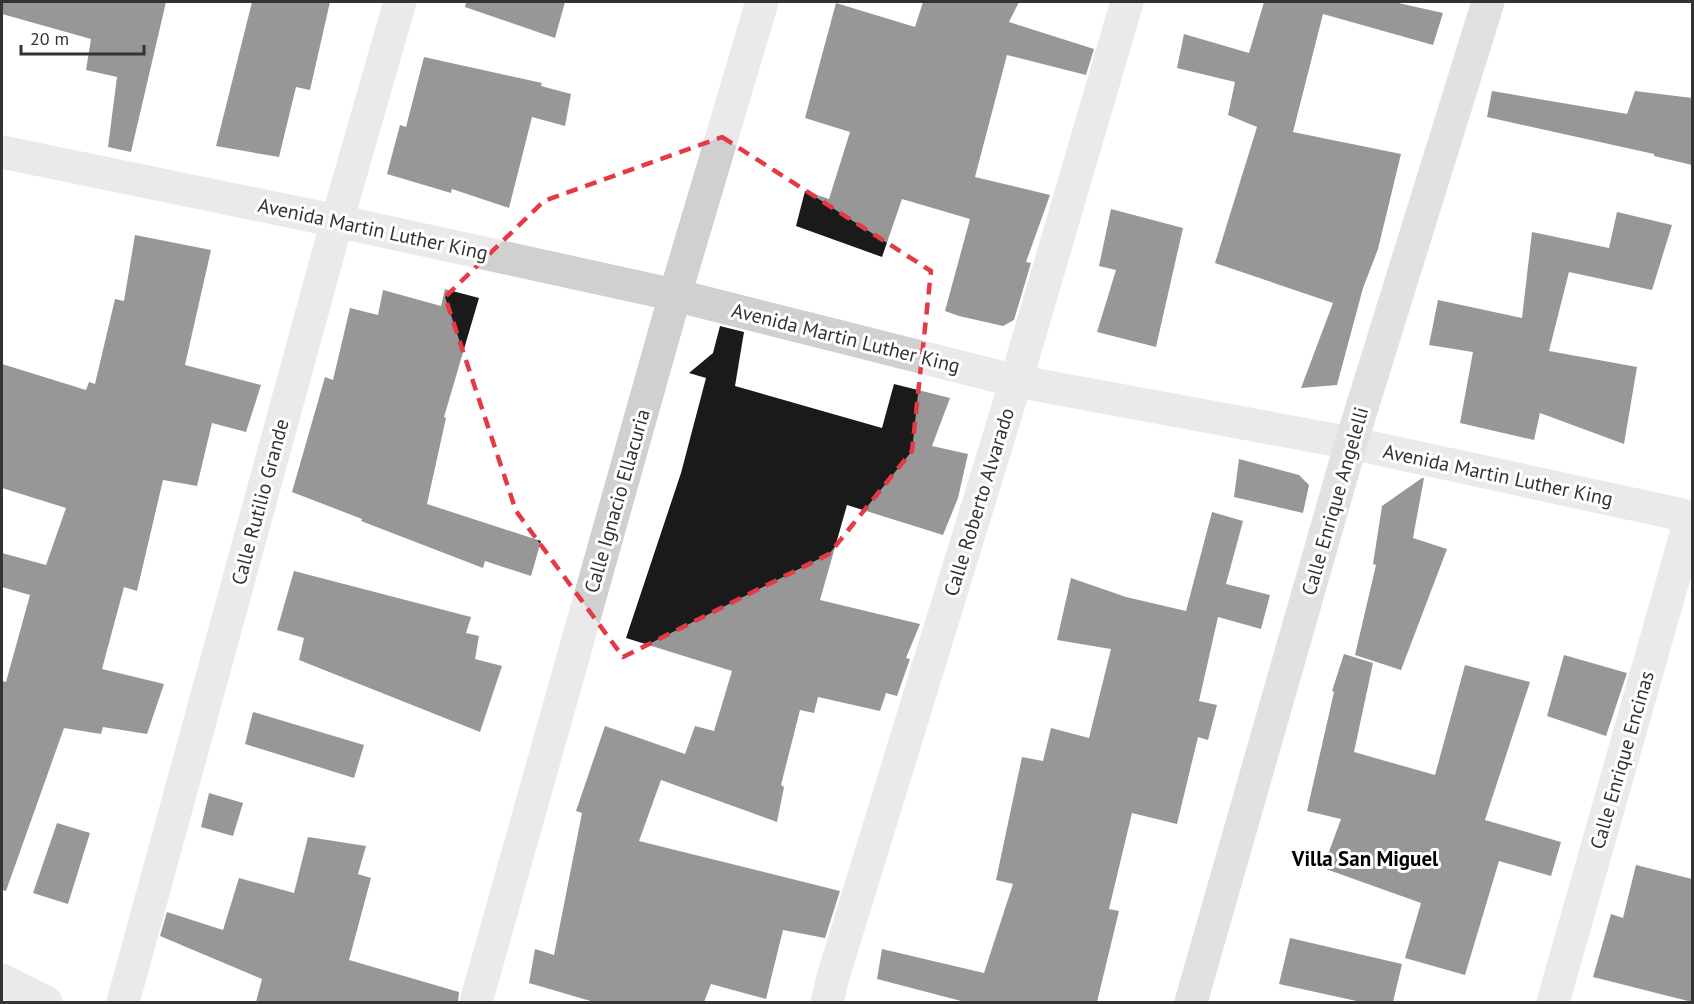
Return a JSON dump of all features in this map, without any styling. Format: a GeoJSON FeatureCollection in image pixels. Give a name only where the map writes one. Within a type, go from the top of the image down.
{"type":"FeatureCollection","features":[{"type":"Feature","properties":{"kind":"street","name":"Calle Rutilio Grande"},"geometry":{"type":"LineString","coordinates":[[123,1002],[337,221],[400,2]]}},
{"type":"Feature","properties":{"kind":"street","name":"Calle Ignacio Ellacuria"},"geometry":{"type":"LineString","coordinates":[[476,1002],[675,295],[762,2]]}},
{"type":"Feature","properties":{"kind":"street","name":"Calle Roberto Alvarado"},"geometry":{"type":"LineString","coordinates":[[828,1002],[833,977],[1016,381],[1127,2]]}},
{"type":"Feature","properties":{"kind":"street","name":"Calle Enrique Angelelli"},"geometry":{"type":"LineString","coordinates":[[1191,1002],[1351,443],[1488,2]]}},
{"type":"Feature","properties":{"kind":"street","name":"Avenida Martin Luther King"},"geometry":{"type":"LineString","coordinates":[[2,152],[337,221],[675,295],[1016,381],[1351,443],[1692,517]]}},
{"type":"Feature","properties":{"kind":"street","name":"Calle Enrique Encinas"},"geometry":{"type":"LineString","coordinates":[[1554,1002],[1692,517]]}},
{"type":"Feature","properties":{"kind":"street"},"geometry":{"type":"LineString","coordinates":[[2,980],[46,1002]]}},
{"type":"Feature","properties":{"kind":"highlighted area"},"geometry":{"type":"Polygon","coordinates":[[[722,137],[931,271],[912,451],[829,554],[623,657],[516,511],[445,297],[544,201],[722,137]]]}},
{"type":"Feature","properties":{"kind":"building"},"geometry":{"type":"Polygon","coordinates":[[[2,2],[166,2],[131,152],[108,147],[117,77],[86,70],[91,39],[2,14],[2,2]]]}},
{"type":"Feature","properties":{"kind":"building"},"geometry":{"type":"Polygon","coordinates":[[[252,2],[330,2],[310,90],[296,87],[279,157],[216,146],[252,2]]]}},
{"type":"Feature","properties":{"kind":"building"},"geometry":{"type":"Polygon","coordinates":[[[466,2],[565,2],[555,38],[465,7],[466,2]]]}},
{"type":"Feature","properties":{"kind":"building"},"geometry":{"type":"Polygon","coordinates":[[[923,2],[1019,2],[1009,22],[1094,49],[1086,75],[1007,55],[975,177],[1050,195],[1026,262],[1031,263],[1014,320],[1003,326],[945,311],[970,219],[902,199],[882,257],[796,226],[805,191],[829,199],[850,132],[805,118],[836,3],[915,27],[923,2]]]}},
{"type":"Feature","properties":{"kind":"building"},"geometry":{"type":"Polygon","coordinates":[[[1264,2],[1394,2],[1443,13],[1433,45],[1323,14],[1293,132],[1401,154],[1378,249],[1363,288],[1337,385],[1301,388],[1333,303],[1215,263],[1257,127],[1228,115],[1235,82],[1177,68],[1184,34],[1249,53],[1264,2]]]}},
{"type":"Feature","properties":{"kind":"building"},"geometry":{"type":"Polygon","coordinates":[[[424,57],[542,83],[541,86],[571,94],[565,126],[532,117],[509,208],[452,189],[451,193],[387,174],[400,125],[406,127],[424,57]]]}},
{"type":"Feature","properties":{"kind":"building"},"geometry":{"type":"Polygon","coordinates":[[[1492,91],[1627,114],[1635,91],[1692,98],[1692,165],[1654,156],[1654,154],[1487,117],[1492,91]]]}},
{"type":"Feature","properties":{"kind":"building"},"geometry":{"type":"Polygon","coordinates":[[[1111,209],[1183,228],[1156,347],[1097,332],[1116,270],[1099,266],[1111,209]]]}},
{"type":"Feature","properties":{"kind":"building"},"geometry":{"type":"Polygon","coordinates":[[[1617,212],[1672,225],[1652,290],[1569,272],[1549,351],[1637,367],[1624,444],[1540,413],[1534,440],[1460,423],[1473,352],[1429,345],[1438,300],[1522,318],[1532,232],[1609,248],[1617,212]]]}},
{"type":"Feature","properties":{"kind":"building"},"geometry":{"type":"Polygon","coordinates":[[[135,235],[211,250],[185,365],[261,385],[246,432],[212,423],[197,486],[163,480],[137,591],[124,587],[102,669],[164,684],[147,734],[103,727],[101,734],[64,728],[6,891],[2,890],[2,681],[6,682],[30,595],[2,587],[2,553],[46,565],[66,508],[2,488],[2,364],[86,390],[89,382],[95,384],[115,299],[124,301],[135,235]]]}},
{"type":"Feature","properties":{"kind":"building"},"geometry":{"type":"Polygon","coordinates":[[[445,289],[479,298],[444,417],[446,418],[427,504],[541,541],[531,576],[485,561],[483,568],[292,492],[325,377],[333,380],[350,308],[378,315],[383,290],[441,306],[445,289]]]}},
{"type":"Feature","properties":{"kind":"building"},"geometry":{"type":"Polygon","coordinates":[[[720,326],[744,332],[735,386],[882,428],[894,384],[950,398],[932,446],[968,454],[958,498],[943,535],[847,505],[820,600],[920,624],[906,658],[910,659],[897,696],[886,693],[880,711],[818,697],[814,713],[800,710],[781,785],[784,787],[777,822],[661,780],[639,841],[840,891],[825,938],[783,930],[766,999],[711,984],[704,1002],[594,1002],[529,983],[535,949],[554,955],[582,813],[576,811],[605,726],[685,754],[695,726],[714,731],[732,671],[626,638],[681,473],[706,378],[689,373],[713,353],[720,326]]]}},
{"type":"Feature","properties":{"kind":"building"},"geometry":{"type":"Polygon","coordinates":[[[1239,459],[1299,475],[1309,485],[1303,513],[1234,497],[1239,459]]]}},
{"type":"Feature","properties":{"kind":"building"},"geometry":{"type":"Polygon","coordinates":[[[1424,478],[1413,538],[1447,549],[1401,670],[1355,655],[1376,565],[1373,564],[1382,506],[1424,478]]]}},
{"type":"Feature","properties":{"kind":"building"},"geometry":{"type":"Polygon","coordinates":[[[1212,512],[1243,521],[1226,584],[1270,595],[1261,629],[1218,617],[1199,701],[1217,705],[1208,740],[1198,737],[1177,824],[1132,813],[1109,909],[1119,911],[1097,1002],[965,1002],[877,979],[882,949],[984,973],[1013,884],[996,880],[1022,757],[1043,761],[1051,728],[1089,738],[1111,649],[1057,640],[1071,578],[1126,597],[1186,611],[1212,512]]]}},
{"type":"Feature","properties":{"kind":"building"},"geometry":{"type":"Polygon","coordinates":[[[294,571],[471,617],[466,633],[479,636],[475,659],[502,666],[480,732],[299,660],[304,638],[277,630],[294,571]]]}},
{"type":"Feature","properties":{"kind":"building"},"geometry":{"type":"Polygon","coordinates":[[[1344,654],[1373,663],[1354,752],[1435,775],[1465,665],[1530,682],[1485,820],[1561,842],[1551,876],[1499,861],[1465,975],[1405,958],[1421,903],[1323,868],[1341,819],[1307,811],[1334,692],[1332,691],[1344,654]]]}},
{"type":"Feature","properties":{"kind":"building"},"geometry":{"type":"Polygon","coordinates":[[[1564,655],[1627,673],[1606,736],[1547,716],[1564,655]]]}},
{"type":"Feature","properties":{"kind":"building"},"geometry":{"type":"Polygon","coordinates":[[[253,712],[364,745],[354,778],[245,744],[253,712]]]}},
{"type":"Feature","properties":{"kind":"building"},"geometry":{"type":"Polygon","coordinates":[[[209,793],[243,803],[233,836],[201,827],[209,793]]]}},
{"type":"Feature","properties":{"kind":"building"},"geometry":{"type":"Polygon","coordinates":[[[57,823],[90,833],[68,904],[33,893],[57,823]]]}},
{"type":"Feature","properties":{"kind":"building"},"geometry":{"type":"Polygon","coordinates":[[[308,837],[366,846],[358,874],[371,878],[349,960],[459,992],[458,1002],[256,1002],[262,979],[160,936],[167,912],[223,930],[239,878],[294,893],[308,837]]]}},
{"type":"Feature","properties":{"kind":"building"},"geometry":{"type":"Polygon","coordinates":[[[1636,865],[1692,879],[1692,1002],[1593,977],[1611,914],[1623,918],[1636,865]]]}},
{"type":"Feature","properties":{"kind":"building"},"geometry":{"type":"Polygon","coordinates":[[[1290,938],[1402,964],[1393,1002],[1361,1002],[1279,984],[1290,938]]]}},
{"type":"Feature","properties":{"kind":"district","name":"Villa San Miguel"},"geometry":{"type":"Point","coordinates":[1365,859]}}]}
